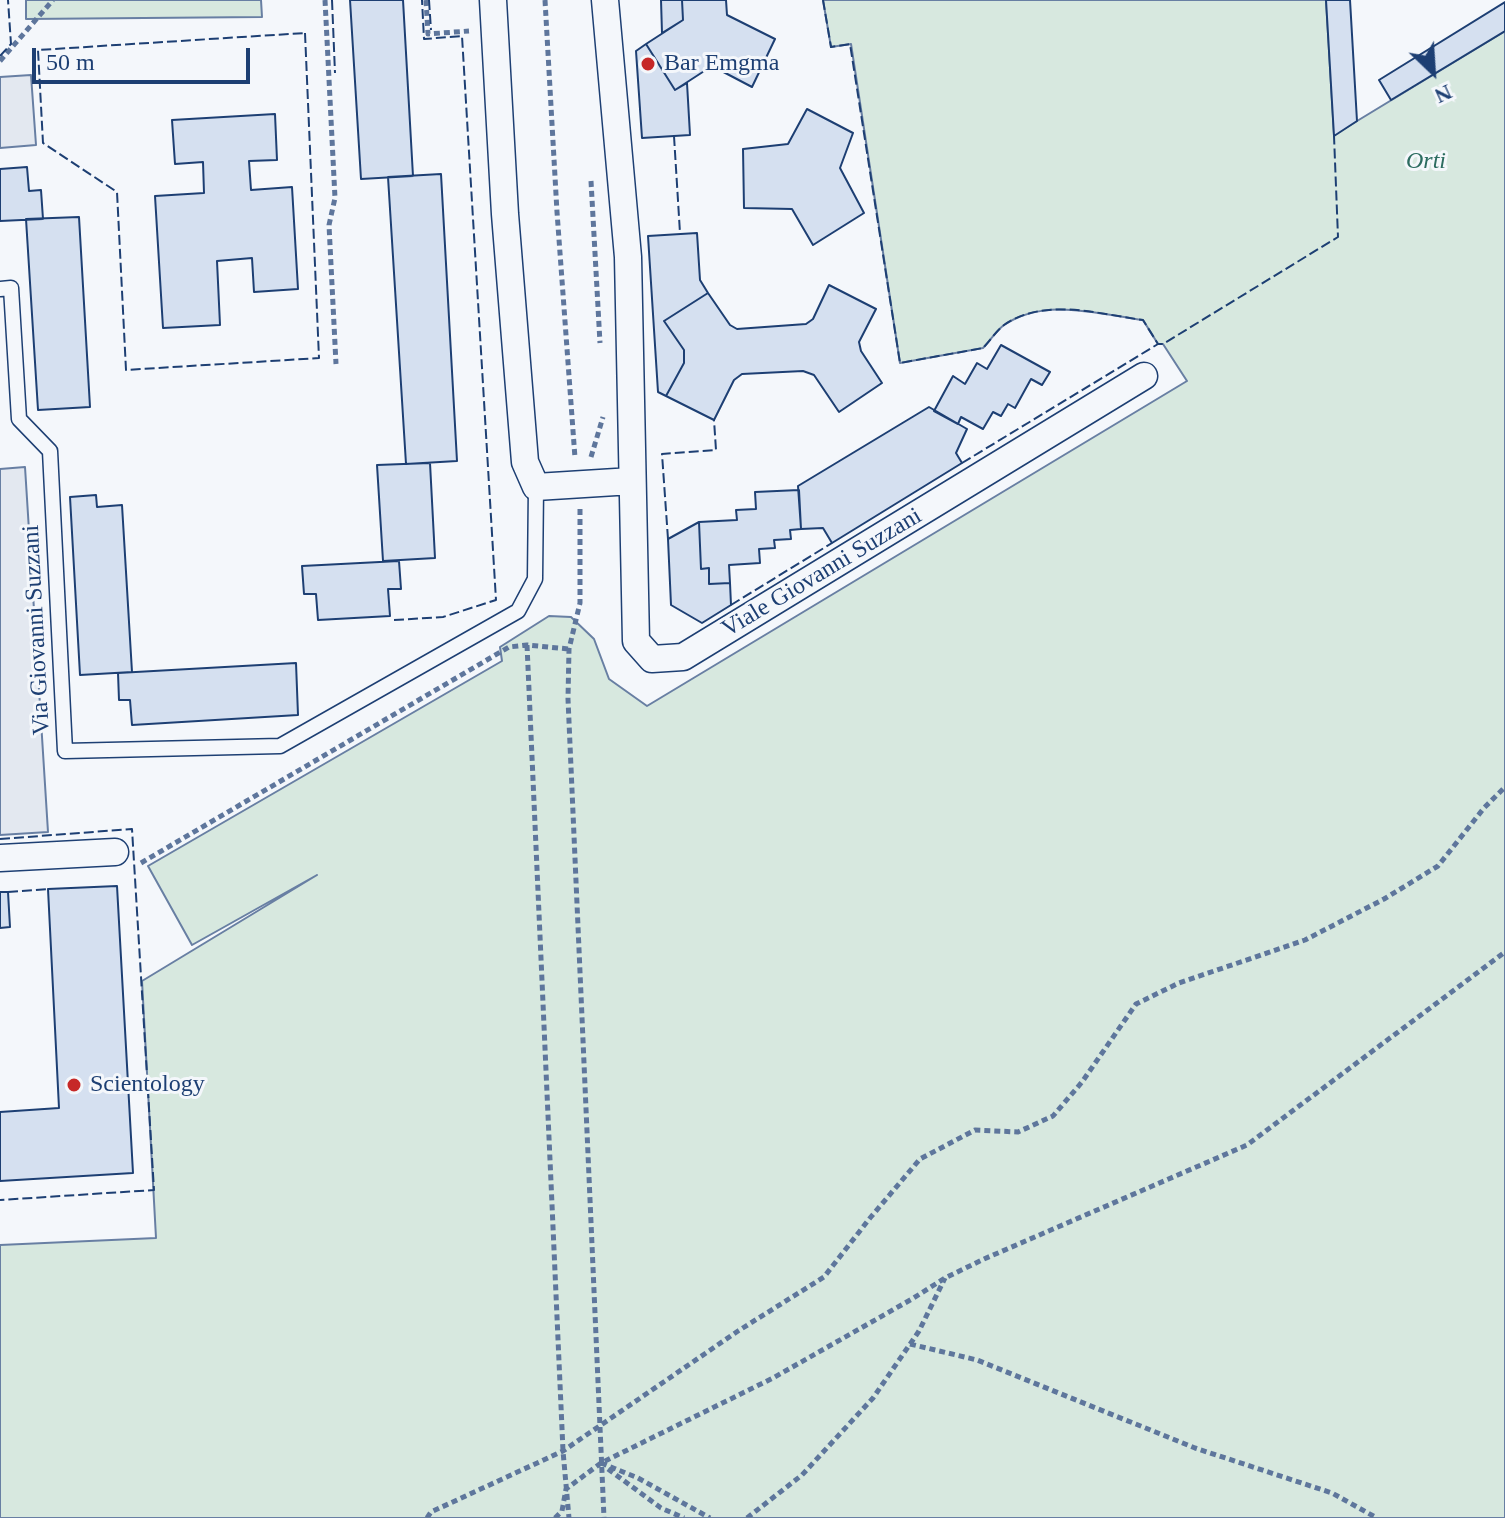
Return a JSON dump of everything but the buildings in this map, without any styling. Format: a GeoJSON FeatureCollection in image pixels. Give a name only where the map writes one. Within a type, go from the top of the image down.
{"type":"FeatureCollection","features":[{"type":"Feature","properties":{"kind":"street"},"geometry":{"type":"LineString","coordinates":[[493,0],[505,214],[525,462],[536,487],[632,481]]}},
{"type":"Feature","properties":{"kind":"street","name":"Viale Giovanni Suzzani"},"geometry":{"type":"LineString","coordinates":[[605,0],[628,257],[636,641],[652,659],[683,657],[1144,376]]}},
{"type":"Feature","properties":{"kind":"street"},"geometry":{"type":"LineString","coordinates":[[0,858],[115,852]]}},
{"type":"Feature","properties":{"kind":"lane","name":"Via Giovanni Suzzani"},"geometry":{"type":"LineString","coordinates":[[0,289],[11,288],[19,419],[50,451],[65,751],[280,746],[518,611],[535,579],[536,487]]}},
{"type":"Feature","properties":{"kind":"path"},"geometry":{"type":"LineString","coordinates":[[0,61],[53,0]]}},
{"type":"Feature","properties":{"kind":"path"},"geometry":{"type":"LineString","coordinates":[[325,0],[335,198],[329,225],[336,364]]}},
{"type":"Feature","properties":{"kind":"path"},"geometry":{"type":"LineString","coordinates":[[426,0],[428,34],[495,29]]}},
{"type":"Feature","properties":{"kind":"path"},"geometry":{"type":"LineString","coordinates":[[545,0],[575,468]]}},
{"type":"Feature","properties":{"kind":"path"},"geometry":{"type":"LineString","coordinates":[[591,180],[600,351]]}},
{"type":"Feature","properties":{"kind":"path"},"geometry":{"type":"LineString","coordinates":[[588,465],[603,414]]}},
{"type":"Feature","properties":{"kind":"path"},"geometry":{"type":"LineString","coordinates":[[580,502],[580,603],[569,649],[568,699],[604,1518]]}},
{"type":"Feature","properties":{"kind":"path"},"geometry":{"type":"LineString","coordinates":[[115,852],[135,867],[509,647],[527,645],[569,649]]}},
{"type":"Feature","properties":{"kind":"path"},"geometry":{"type":"LineString","coordinates":[[527,645],[563,1451],[569,1518]]}},
{"type":"Feature","properties":{"kind":"path"},"geometry":{"type":"LineString","coordinates":[[427,1518],[431,1512],[563,1451],[738,1331],[824,1277],[920,1159],[975,1130],[1018,1132],[1053,1116],[1082,1082],[1136,1004],[1179,983],[1305,940],[1384,899],[1438,866],[1484,808],[1505,787]]}},
{"type":"Feature","properties":{"kind":"path"},"geometry":{"type":"LineString","coordinates":[[555,1518],[562,1511],[566,1489],[601,1463],[773,1378],[945,1278],[1036,1235],[1247,1145],[1505,952]]}},
{"type":"Feature","properties":{"kind":"path"},"geometry":{"type":"LineString","coordinates":[[747,1518],[802,1475],[873,1398],[919,1331],[945,1278]]}},
{"type":"Feature","properties":{"kind":"path"},"geometry":{"type":"LineString","coordinates":[[910,1344],[977,1360],[1195,1448],[1332,1493],[1377,1518]]}},
{"type":"Feature","properties":{"kind":"path"},"geometry":{"type":"LineString","coordinates":[[601,1463],[661,1508],[684,1518]]}},
{"type":"Feature","properties":{"kind":"path"},"geometry":{"type":"LineString","coordinates":[[601,1463],[638,1478],[710,1518]]}},
{"type":"Feature","properties":{"kind":"green space"},"geometry":{"type":"Polygon","coordinates":[[[26,0],[261,0],[262,17],[26,19],[26,0]]]}},
{"type":"Feature","properties":{"kind":"green space","name":"Orti"},"geometry":{"type":"Polygon","coordinates":[[[823,0],[1326,0],[1334,135],[1505,31],[1505,1518],[0,1518],[0,1245],[156,1238],[142,981],[317,875],[192,945],[148,866],[502,661],[500,647],[549,616],[571,617],[594,639],[609,679],[647,706],[1187,381],[1143,320],[1072,310],[1020,316],[1001,327],[983,348],[900,363],[851,44],[831,47],[823,0]]]}},
{"type":"Feature","properties":{"kind":"shaded area"},"geometry":{"type":"Polygon","coordinates":[[[31,75],[36,145],[0,148],[0,77],[31,75]]]}},
{"type":"Feature","properties":{"kind":"shaded area"},"geometry":{"type":"Polygon","coordinates":[[[25,467],[48,832],[0,835],[0,469],[25,467]]]}},
{"type":"Feature","properties":{"kind":"fence"},"geometry":{"type":"LineString","coordinates":[[0,56],[11,44],[8,0]]}},
{"type":"Feature","properties":{"kind":"fence"},"geometry":{"type":"LineString","coordinates":[[332,0],[335,73]]}},
{"type":"Feature","properties":{"kind":"fence"},"geometry":{"type":"LineString","coordinates":[[394,620],[443,617],[496,600],[462,36],[424,39],[422,0]]}},
{"type":"Feature","properties":{"kind":"fence"},"geometry":{"type":"LineString","coordinates":[[429,0],[431,30]]}},
{"type":"Feature","properties":{"kind":"fence"},"geometry":{"type":"LineString","coordinates":[[823,0],[831,47],[850,44],[900,363],[983,348],[998,330],[1020,316],[1054,310],[1143,320],[1158,344]]}},
{"type":"Feature","properties":{"kind":"fence"},"geometry":{"type":"LineString","coordinates":[[305,33],[319,358],[126,370],[117,192],[43,143],[38,50],[305,33]]}},
{"type":"Feature","properties":{"kind":"fence"},"geometry":{"type":"LineString","coordinates":[[674,136],[680,233]]}},
{"type":"Feature","properties":{"kind":"fence"},"geometry":{"type":"LineString","coordinates":[[962,463],[1338,237],[1334,136]]}},
{"type":"Feature","properties":{"kind":"fence"},"geometry":{"type":"LineString","coordinates":[[668,539],[662,454],[716,450],[714,420]]}},
{"type":"Feature","properties":{"kind":"fence"},"geometry":{"type":"LineString","coordinates":[[731,605],[832,543]]}},
{"type":"Feature","properties":{"kind":"fence"},"geometry":{"type":"LineString","coordinates":[[0,839],[132,829],[154,1190],[0,1200]]}},
{"type":"Feature","properties":{"kind":"fence"},"geometry":{"type":"LineString","coordinates":[[8,892],[48,889]]}},
{"type":"Feature","properties":{"kind":"place","name":"Bar Emgma"},"geometry":{"type":"Point","coordinates":[648,64]}},
{"type":"Feature","properties":{"kind":"place","name":"Scientology"},"geometry":{"type":"Point","coordinates":[74,1085]}}]}
